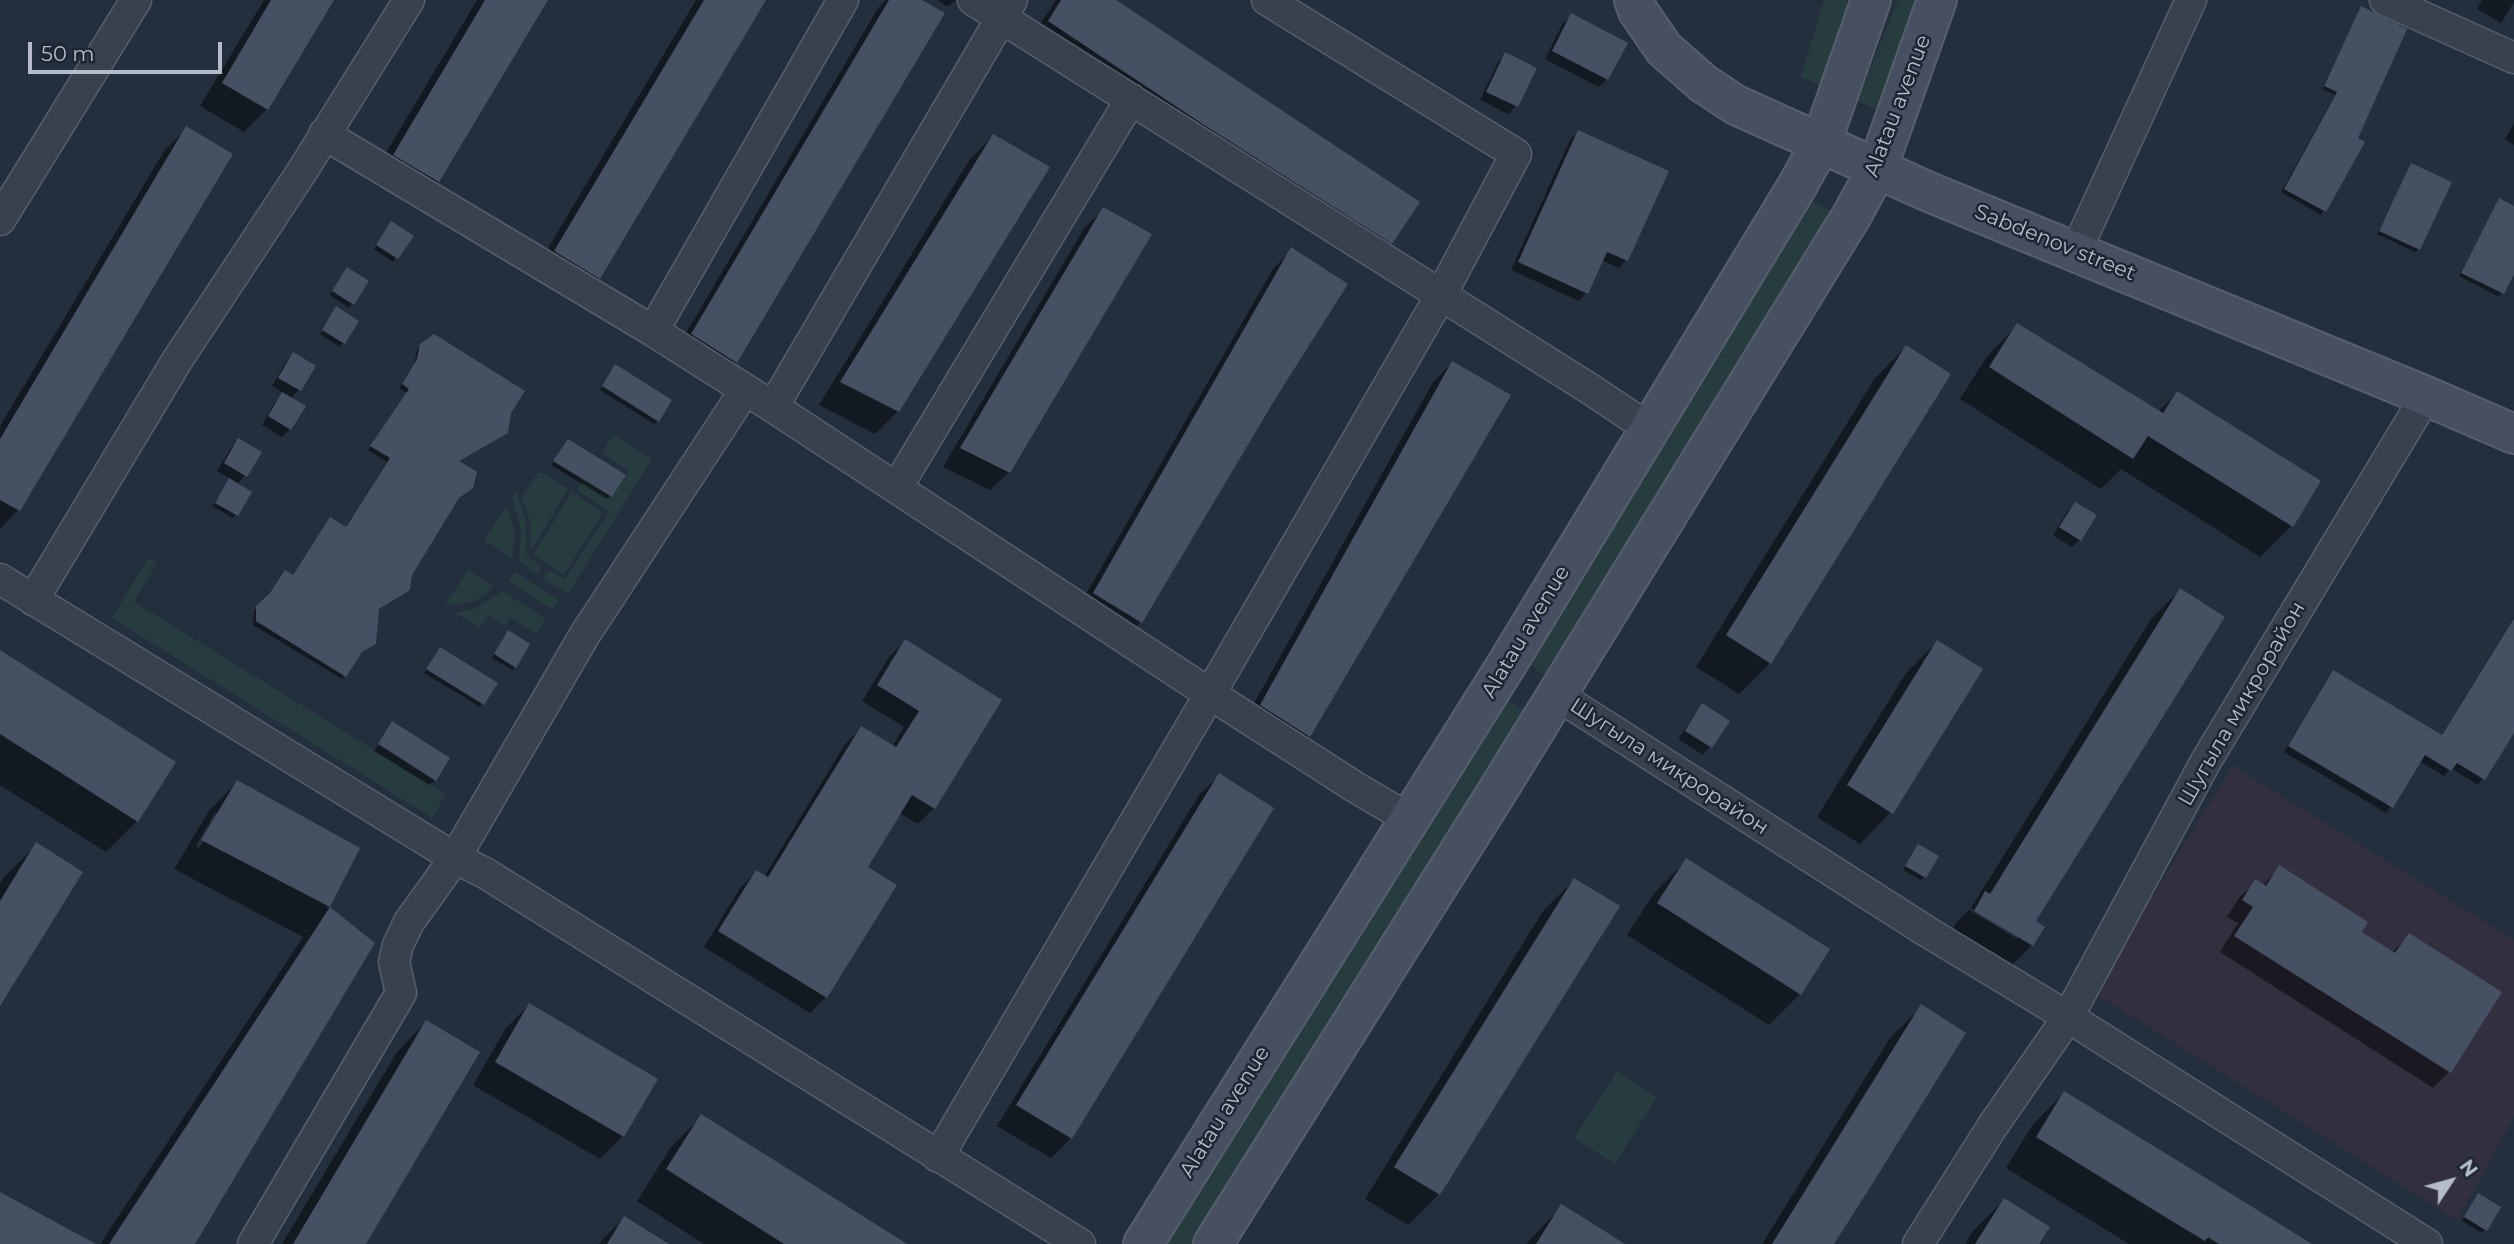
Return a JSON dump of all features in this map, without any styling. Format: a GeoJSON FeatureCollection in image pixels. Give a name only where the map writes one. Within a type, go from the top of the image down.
{"type":"FeatureCollection","features":[{"type":"Feature","properties":{"kind":"main road","name":"Sabdenov street"},"geometry":{"type":"LineString","coordinates":[[1634,0],[1638,11],[1664,50],[1704,84],[1736,105],[1929,192],[2426,396],[2514,435]]}},
{"type":"Feature","properties":{"kind":"main road","name":"Alatau avenue"},"geometry":{"type":"LineString","coordinates":[[1143,1244],[1507,664],[1796,188],[1821,143],[1871,0]]}},
{"type":"Feature","properties":{"kind":"main road","name":"Alatau avenue"},"geometry":{"type":"LineString","coordinates":[[1213,1244],[1557,695],[1832,247],[1877,169],[1937,0]]}},
{"type":"Feature","properties":{"kind":"main road"},"geometry":{"type":"LineString","coordinates":[[1507,664],[1557,695]]}},
{"type":"Feature","properties":{"kind":"street"},"geometry":{"type":"LineString","coordinates":[[0,220],[136,0]]}},
{"type":"Feature","properties":{"kind":"street"},"geometry":{"type":"LineString","coordinates":[[33,600],[177,359],[301,173],[409,0]]}},
{"type":"Feature","properties":{"kind":"street"},"geometry":{"type":"LineString","coordinates":[[653,331],[843,0]]}},
{"type":"Feature","properties":{"kind":"street"},"geometry":{"type":"LineString","coordinates":[[973,0],[1007,8],[1131,99],[1650,429]]}},
{"type":"Feature","properties":{"kind":"street"},"geometry":{"type":"LineString","coordinates":[[939,1157],[1441,295],[1516,154],[1267,0]]}},
{"type":"Feature","properties":{"kind":"street"},"geometry":{"type":"LineString","coordinates":[[2076,251],[2191,0]]}},
{"type":"Feature","properties":{"kind":"street"},"geometry":{"type":"LineString","coordinates":[[2385,0],[2514,58]]}},
{"type":"Feature","properties":{"kind":"street"},"geometry":{"type":"LineString","coordinates":[[773,407],[1007,8]]}},
{"type":"Feature","properties":{"kind":"street"},"geometry":{"type":"LineString","coordinates":[[897,487],[1131,99]]}},
{"type":"Feature","properties":{"kind":"street"},"geometry":{"type":"LineString","coordinates":[[324,134],[653,331],[897,487],[1210,694],[1409,820]]}},
{"type":"Feature","properties":{"kind":"street"},"geometry":{"type":"LineString","coordinates":[[253,1244],[401,993],[394,962],[398,945],[409,922],[455,858],[584,636],[745,390]]}},
{"type":"Feature","properties":{"kind":"street","name":"Шугыла микрорайон"},"geometry":{"type":"LineString","coordinates":[[1918,1244],[2068,1017],[2206,761],[2426,396]]}},
{"type":"Feature","properties":{"kind":"street"},"geometry":{"type":"LineString","coordinates":[[0,579],[455,858],[485,873],[1080,1244]]}},
{"type":"Feature","properties":{"kind":"street","name":"Шугыла микрорайон"},"geometry":{"type":"LineString","coordinates":[[1557,695],[1926,931],[2068,1017]]}},
{"type":"Feature","properties":{"kind":"street"},"geometry":{"type":"LineString","coordinates":[[2068,1017],[2427,1244]]}},
{"type":"Feature","properties":{"kind":"shaded area"},"geometry":{"type":"Polygon","coordinates":[[[2233,766],[2514,940],[2514,1117],[2457,1220],[2093,992],[2233,766]]]}},
{"type":"Feature","properties":{"kind":"green space"},"geometry":{"type":"Polygon","coordinates":[[[1824,0],[1852,0],[1822,86],[1801,77],[1824,0]]]}},
{"type":"Feature","properties":{"kind":"green space"},"geometry":{"type":"Polygon","coordinates":[[[1898,0],[1923,0],[1881,112],[1857,101],[1898,0]]]}},
{"type":"Feature","properties":{"kind":"green space"},"geometry":{"type":"Polygon","coordinates":[[[1806,198],[1834,212],[1552,671],[1545,674],[1539,672],[1530,663],[1806,198]]]}},
{"type":"Feature","properties":{"kind":"green space"},"geometry":{"type":"Polygon","coordinates":[[[613,434],[652,459],[568,594],[543,579],[549,570],[565,579],[609,511],[577,490],[583,480],[611,499],[629,471],[602,453],[613,434]]]}},
{"type":"Feature","properties":{"kind":"green space"},"geometry":{"type":"Polygon","coordinates":[[[539,471],[568,489],[531,551],[530,521],[522,497],[539,471]]]}},
{"type":"Feature","properties":{"kind":"green space"},"geometry":{"type":"Polygon","coordinates":[[[516,490],[525,519],[527,556],[542,567],[537,575],[519,561],[521,529],[512,498],[516,490]]]}},
{"type":"Feature","properties":{"kind":"green space"},"geometry":{"type":"Polygon","coordinates":[[[572,492],[603,512],[564,575],[533,555],[572,492]]]}},
{"type":"Feature","properties":{"kind":"green space"},"geometry":{"type":"Polygon","coordinates":[[[507,505],[515,531],[512,558],[484,540],[507,505]]]}},
{"type":"Feature","properties":{"kind":"green space"},"geometry":{"type":"Polygon","coordinates":[[[148,558],[157,564],[134,601],[136,603],[446,794],[432,818],[112,618],[148,558]]]}},
{"type":"Feature","properties":{"kind":"green space"},"geometry":{"type":"Polygon","coordinates":[[[468,570],[494,586],[472,602],[445,605],[468,570]]]}},
{"type":"Feature","properties":{"kind":"green space"},"geometry":{"type":"Polygon","coordinates":[[[515,572],[559,600],[553,610],[508,581],[515,572]]]}},
{"type":"Feature","properties":{"kind":"green space"},"geometry":{"type":"Polygon","coordinates":[[[502,591],[546,619],[536,634],[510,618],[505,625],[488,616],[480,628],[455,613],[474,609],[502,591]]]}},
{"type":"Feature","properties":{"kind":"green space"},"geometry":{"type":"Polygon","coordinates":[[[1503,698],[1527,712],[1197,1244],[1161,1244],[1503,698]]]}},
{"type":"Feature","properties":{"kind":"green space"},"geometry":{"type":"Polygon","coordinates":[[[1617,1071],[1657,1097],[1615,1164],[1574,1138],[1617,1071]]]}},
{"type":"Feature","properties":{"kind":"building"},"geometry":{"type":"Polygon","coordinates":[[[271,0],[334,0],[268,110],[222,83],[271,0]]]}},
{"type":"Feature","properties":{"kind":"building"},"geometry":{"type":"Polygon","coordinates":[[[485,0],[548,0],[439,182],[393,155],[485,0]]]}},
{"type":"Feature","properties":{"kind":"building"},"geometry":{"type":"Polygon","coordinates":[[[704,0],[766,0],[600,279],[554,251],[704,0]]]}},
{"type":"Feature","properties":{"kind":"building"},"geometry":{"type":"Polygon","coordinates":[[[889,0],[922,0],[945,13],[737,363],[691,334],[889,0]]]}},
{"type":"Feature","properties":{"kind":"building"},"geometry":{"type":"Polygon","coordinates":[[[1061,0],[1116,0],[1420,202],[1392,244],[1204,125],[1048,21],[1061,0]]]}},
{"type":"Feature","properties":{"kind":"building"},"geometry":{"type":"Polygon","coordinates":[[[2361,6],[2407,29],[2358,138],[2365,142],[2326,212],[2284,189],[2337,92],[2324,86],[2361,6]]]}},
{"type":"Feature","properties":{"kind":"building"},"geometry":{"type":"Polygon","coordinates":[[[1571,13],[1628,43],[1608,80],[1552,51],[1571,13]]]}},
{"type":"Feature","properties":{"kind":"building"},"geometry":{"type":"Polygon","coordinates":[[[1505,52],[1537,68],[1518,107],[1486,92],[1505,52]]]}},
{"type":"Feature","properties":{"kind":"building"},"geometry":{"type":"Polygon","coordinates":[[[186,126],[233,154],[20,511],[0,500],[0,439],[186,126]]]}},
{"type":"Feature","properties":{"kind":"building"},"geometry":{"type":"Polygon","coordinates":[[[1578,130],[1669,171],[1628,261],[1607,252],[1588,294],[1518,262],[1578,130]]]}},
{"type":"Feature","properties":{"kind":"building"},"geometry":{"type":"Polygon","coordinates":[[[993,134],[1050,167],[899,412],[840,382],[993,134]]]}},
{"type":"Feature","properties":{"kind":"building"},"geometry":{"type":"Polygon","coordinates":[[[2411,163],[2452,182],[2420,250],[2379,231],[2411,163]]]}},
{"type":"Feature","properties":{"kind":"building"},"geometry":{"type":"Polygon","coordinates":[[[2499,198],[2514,206],[2514,274],[2504,294],[2461,273],[2499,198]]]}},
{"type":"Feature","properties":{"kind":"building"},"geometry":{"type":"Polygon","coordinates":[[[1103,207],[1152,234],[1010,473],[960,448],[1103,207]]]}},
{"type":"Feature","properties":{"kind":"building"},"geometry":{"type":"Polygon","coordinates":[[[391,221],[414,236],[398,259],[376,245],[391,221]]]}},
{"type":"Feature","properties":{"kind":"building"},"geometry":{"type":"Polygon","coordinates":[[[1291,247],[1348,284],[1277,396],[1142,623],[1093,593],[1291,247]]]}},
{"type":"Feature","properties":{"kind":"building"},"geometry":{"type":"Polygon","coordinates":[[[347,267],[369,281],[354,305],[332,291],[347,267]]]}},
{"type":"Feature","properties":{"kind":"building"},"geometry":{"type":"Polygon","coordinates":[[[336,306],[359,321],[345,344],[322,330],[336,306]]]}},
{"type":"Feature","properties":{"kind":"building"},"geometry":{"type":"Polygon","coordinates":[[[2017,323],[2163,413],[2177,391],[2321,481],[2293,527],[2148,436],[2133,459],[1989,367],[2017,323]]]}},
{"type":"Feature","properties":{"kind":"building"},"geometry":{"type":"Polygon","coordinates":[[[434,334],[525,391],[511,413],[508,433],[459,461],[477,472],[473,488],[459,498],[412,575],[410,590],[379,609],[376,644],[362,652],[346,677],[256,621],[256,606],[270,593],[285,570],[293,575],[330,517],[346,527],[390,458],[370,446],[409,389],[402,384],[417,359],[420,344],[434,334]]]}},
{"type":"Feature","properties":{"kind":"building"},"geometry":{"type":"Polygon","coordinates":[[[1906,345],[1951,374],[1771,664],[1726,635],[1906,345]]]}},
{"type":"Feature","properties":{"kind":"building"},"geometry":{"type":"Polygon","coordinates":[[[293,352],[316,366],[301,391],[278,378],[293,352]]]}},
{"type":"Feature","properties":{"kind":"building"},"geometry":{"type":"Polygon","coordinates":[[[1452,361],[1511,395],[1310,737],[1260,705],[1452,361]]]}},
{"type":"Feature","properties":{"kind":"building"},"geometry":{"type":"Polygon","coordinates":[[[615,364],[672,400],[659,422],[602,386],[615,364]]]}},
{"type":"Feature","properties":{"kind":"building"},"geometry":{"type":"Polygon","coordinates":[[[282,392],[306,406],[291,430],[268,416],[282,392]]]}},
{"type":"Feature","properties":{"kind":"building"},"geometry":{"type":"Polygon","coordinates":[[[238,438],[262,452],[247,477],[224,463],[238,438]]]}},
{"type":"Feature","properties":{"kind":"building"},"geometry":{"type":"Polygon","coordinates":[[[568,439],[626,475],[612,497],[553,461],[568,439]]]}},
{"type":"Feature","properties":{"kind":"building"},"geometry":{"type":"Polygon","coordinates":[[[229,478],[252,492],[238,516],[215,503],[229,478]]]}},
{"type":"Feature","properties":{"kind":"building"},"geometry":{"type":"Polygon","coordinates":[[[2075,502],[2097,515],[2081,541],[2059,527],[2075,502]]]}},
{"type":"Feature","properties":{"kind":"building"},"geometry":{"type":"Polygon","coordinates":[[[2180,588],[2225,617],[2036,921],[2045,927],[2033,946],[1974,911],[1985,891],[1990,894],[2180,588]]]}},
{"type":"Feature","properties":{"kind":"building"},"geometry":{"type":"Polygon","coordinates":[[[2514,618],[2514,733],[2485,780],[2457,763],[2451,771],[2425,755],[2393,808],[2288,746],[2333,670],[2442,735],[2514,618]]]}},
{"type":"Feature","properties":{"kind":"building"},"geometry":{"type":"Polygon","coordinates":[[[508,630],[530,644],[516,668],[494,654],[508,630]]]}},
{"type":"Feature","properties":{"kind":"building"},"geometry":{"type":"Polygon","coordinates":[[[905,639],[1002,700],[935,809],[912,795],[868,867],[897,885],[827,998],[718,931],[756,870],[768,877],[861,726],[896,747],[919,711],[877,685],[905,639]]]}},
{"type":"Feature","properties":{"kind":"building"},"geometry":{"type":"Polygon","coordinates":[[[1937,640],[1983,669],[1893,814],[1847,785],[1937,640]]]}},
{"type":"Feature","properties":{"kind":"building"},"geometry":{"type":"Polygon","coordinates":[[[440,647],[498,683],[484,705],[426,669],[440,647]]]}},
{"type":"Feature","properties":{"kind":"building"},"geometry":{"type":"Polygon","coordinates":[[[0,650],[176,762],[138,822],[0,734],[0,650]]]}},
{"type":"Feature","properties":{"kind":"building"},"geometry":{"type":"Polygon","coordinates":[[[1702,703],[1730,721],[1712,748],[1685,731],[1702,703]]]}},
{"type":"Feature","properties":{"kind":"building"},"geometry":{"type":"Polygon","coordinates":[[[392,721],[450,758],[436,781],[378,744],[392,721]]]}},
{"type":"Feature","properties":{"kind":"building"},"geometry":{"type":"Polygon","coordinates":[[[1219,773],[1274,808],[1072,1139],[1016,1105],[1219,773]]]}},
{"type":"Feature","properties":{"kind":"building"},"geometry":{"type":"Polygon","coordinates":[[[237,780],[360,848],[330,907],[201,840],[237,780]]]}},
{"type":"Feature","properties":{"kind":"building"},"geometry":{"type":"Polygon","coordinates":[[[36,842],[83,872],[0,1006],[0,901],[36,842]]]}},
{"type":"Feature","properties":{"kind":"building"},"geometry":{"type":"Polygon","coordinates":[[[1918,844],[1939,856],[1926,878],[1905,866],[1918,844]]]}},
{"type":"Feature","properties":{"kind":"building"},"geometry":{"type":"Polygon","coordinates":[[[1686,858],[1830,949],[1801,995],[1657,903],[1686,858]]]}},
{"type":"Feature","properties":{"kind":"building"},"geometry":{"type":"Polygon","coordinates":[[[2279,865],[2368,922],[2362,932],[2395,953],[2409,933],[2502,992],[2451,1073],[2234,936],[2253,907],[2242,900],[2255,879],[2266,886],[2279,865]]]}},
{"type":"Feature","properties":{"kind":"building"},"geometry":{"type":"Polygon","coordinates":[[[1574,878],[1620,906],[1440,1195],[1394,1167],[1574,878]]]}},
{"type":"Feature","properties":{"kind":"building"},"geometry":{"type":"Polygon","coordinates":[[[330,907],[375,943],[195,1244],[109,1244],[330,907]]]}},
{"type":"Feature","properties":{"kind":"building"},"geometry":{"type":"Polygon","coordinates":[[[529,1003],[658,1079],[624,1137],[495,1062],[529,1003]]]}},
{"type":"Feature","properties":{"kind":"building"},"geometry":{"type":"Polygon","coordinates":[[[1921,1004],[1966,1033],[1834,1244],[1772,1244],[1921,1004]]]}},
{"type":"Feature","properties":{"kind":"building"},"geometry":{"type":"Polygon","coordinates":[[[426,1020],[480,1052],[366,1244],[293,1244],[426,1020]]]}},
{"type":"Feature","properties":{"kind":"building"},"geometry":{"type":"Polygon","coordinates":[[[2064,1091],[2312,1244],[2219,1244],[2208,1237],[2205,1241],[2157,1212],[2036,1137],[2064,1091]]]}},
{"type":"Feature","properties":{"kind":"building"},"geometry":{"type":"Polygon","coordinates":[[[701,1114],[907,1244],[784,1244],[666,1169],[701,1114]]]}},
{"type":"Feature","properties":{"kind":"building"},"geometry":{"type":"Polygon","coordinates":[[[0,1192],[96,1244],[0,1244],[0,1192]]]}},
{"type":"Feature","properties":{"kind":"building"},"geometry":{"type":"Polygon","coordinates":[[[2478,1193],[2501,1207],[2487,1231],[2464,1217],[2478,1193]]]}},
{"type":"Feature","properties":{"kind":"building"},"geometry":{"type":"Polygon","coordinates":[[[2004,1198],[2050,1227],[2039,1244],[1975,1244],[2004,1198]]]}},
{"type":"Feature","properties":{"kind":"building"},"geometry":{"type":"Polygon","coordinates":[[[1561,1204],[1584,1218],[1625,1244],[1536,1244],[1561,1204]]]}},
{"type":"Feature","properties":{"kind":"building"},"geometry":{"type":"Polygon","coordinates":[[[624,1216],[669,1244],[607,1244],[624,1216]]]}}]}
